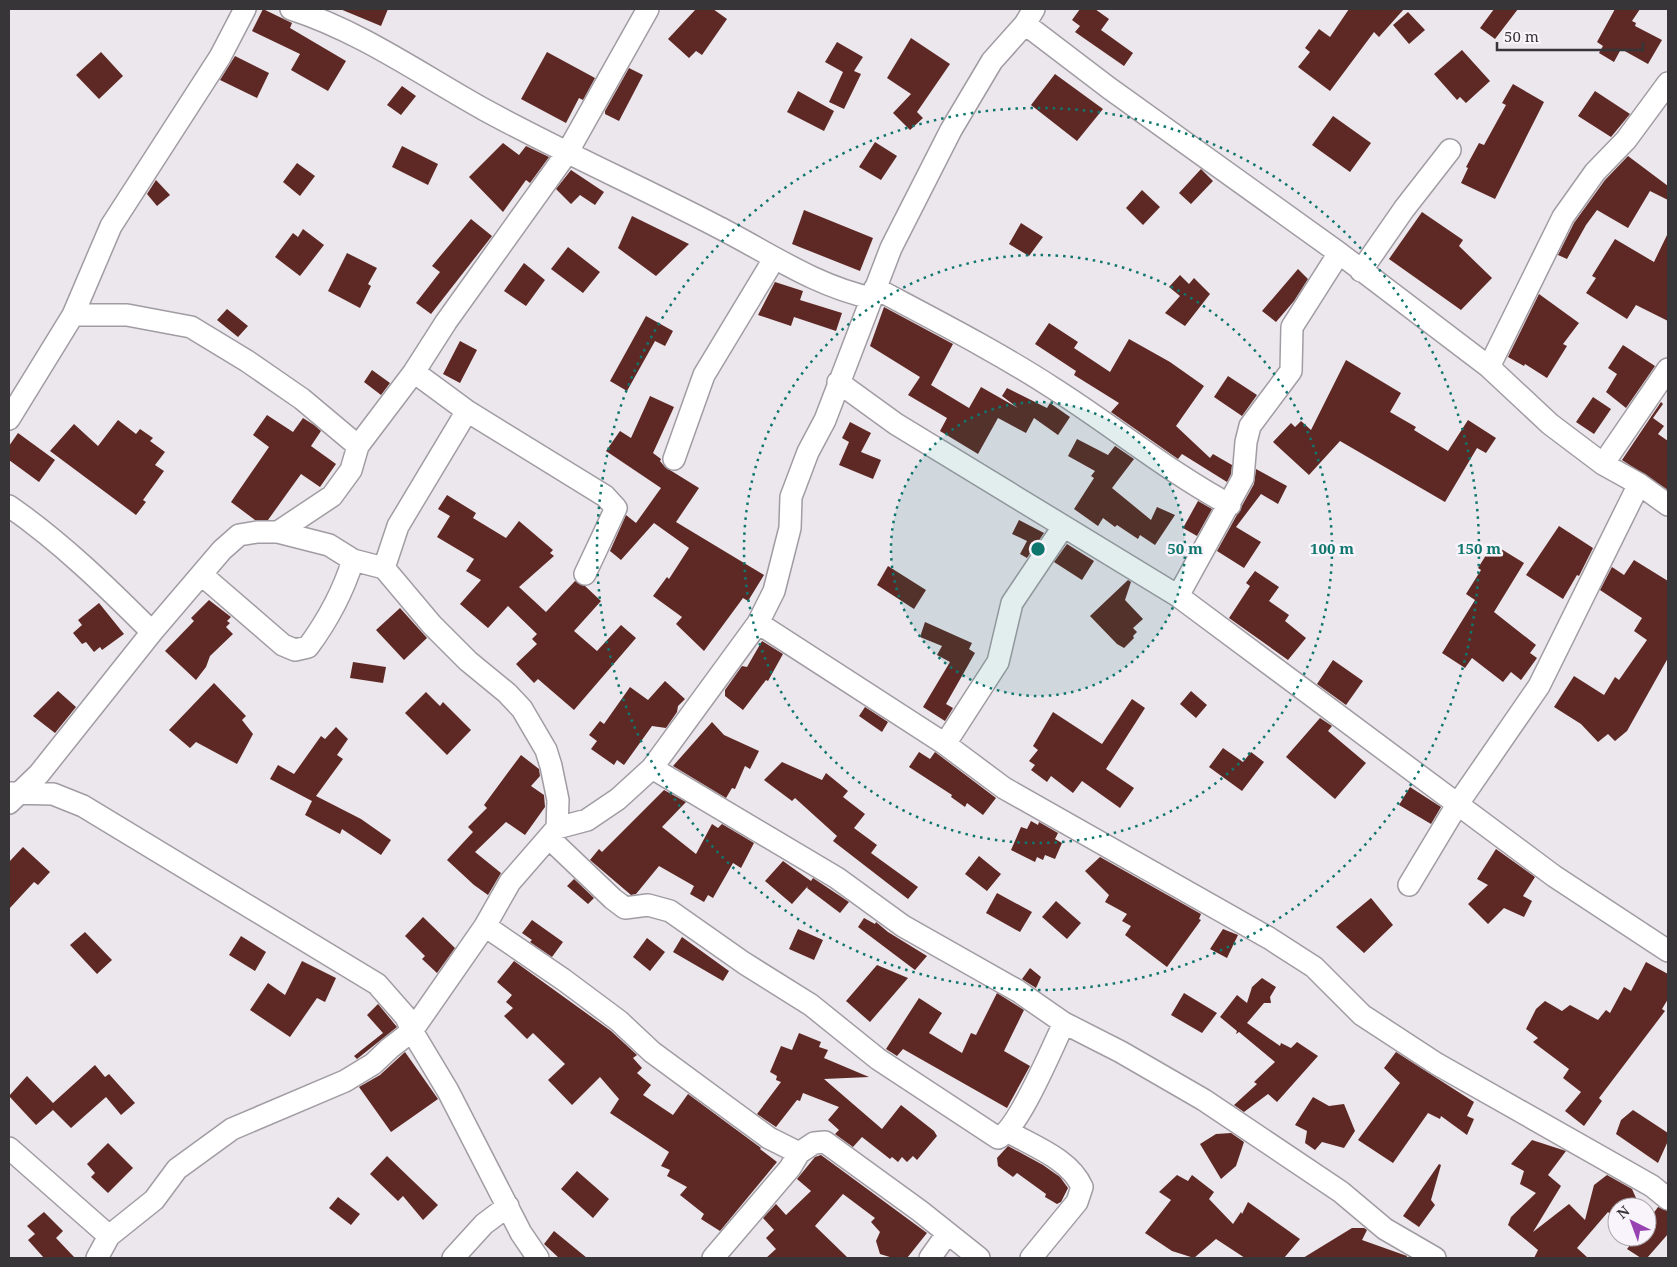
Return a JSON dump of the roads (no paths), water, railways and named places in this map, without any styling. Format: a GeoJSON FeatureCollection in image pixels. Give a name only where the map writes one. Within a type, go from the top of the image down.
{"type":"FeatureCollection","features":[{"type":"Feature","properties":{"kind":"street"},"geometry":{"type":"LineString","coordinates":[[9,419],[73,315],[111,226],[220,57],[245,9]]}},
{"type":"Feature","properties":{"kind":"street"},"geometry":{"type":"LineString","coordinates":[[291,9],[316,13],[567,153],[688,212],[774,260],[848,293],[873,293],[957,331],[1053,388],[1193,485],[1230,505]]}},
{"type":"Feature","properties":{"kind":"street"},"geometry":{"type":"LineString","coordinates":[[278,532],[332,496],[351,470],[358,446],[414,372],[446,322],[567,153],[648,9]]}},
{"type":"Feature","properties":{"kind":"street"},"geometry":{"type":"LineString","coordinates":[[97,1258],[110,1236],[154,1200],[177,1169],[232,1130],[345,1081],[373,1064],[412,1031],[485,926],[510,882],[553,833],[587,820],[618,799],[652,768],[758,623],[774,591],[790,528],[791,497],[808,452],[825,420],[891,248],[951,130],[992,61],[1030,17],[1109,88],[1339,253],[1489,367],[1550,424],[1603,464],[1639,484],[1668,505]]}},
{"type":"Feature","properties":{"kind":"street"},"geometry":{"type":"LineString","coordinates":[[1489,367],[1563,217],[1595,172],[1626,140],[1668,83]]}},
{"type":"Feature","properties":{"kind":"street"},"geometry":{"type":"LineString","coordinates":[[1361,271],[1404,209],[1450,150]]}},
{"type":"Feature","properties":{"kind":"street"},"geometry":{"type":"LineString","coordinates":[[1178,596],[1230,505],[1243,478],[1246,442],[1250,426],[1291,371],[1292,328],[1339,253]]}},
{"type":"Feature","properties":{"kind":"street"},"geometry":{"type":"LineString","coordinates":[[674,460],[704,375],[774,260]]}},
{"type":"Feature","properties":{"kind":"street"},"geometry":{"type":"LineString","coordinates":[[73,315],[127,315],[191,327],[247,361],[302,398],[358,446]]}},
{"type":"Feature","properties":{"kind":"street"},"geometry":{"type":"LineString","coordinates":[[1603,464],[1668,369]]}},
{"type":"Feature","properties":{"kind":"street"},"geometry":{"type":"LineString","coordinates":[[414,372],[467,411],[605,496],[616,508],[585,574]]}},
{"type":"Feature","properties":{"kind":"street"},"geometry":{"type":"LineString","coordinates":[[838,382],[896,424],[999,485],[1063,527],[1178,596],[1554,876],[1668,951]]}},
{"type":"Feature","properties":{"kind":"street"},"geometry":{"type":"LineString","coordinates":[[384,568],[398,526],[467,411]]}},
{"type":"Feature","properties":{"kind":"street"},"geometry":{"type":"LineString","coordinates":[[1409,885],[1457,804],[1539,686],[1639,484]]}},
{"type":"Feature","properties":{"kind":"street"},"geometry":{"type":"LineString","coordinates":[[9,506],[46,532],[106,586],[152,632]]}},
{"type":"Feature","properties":{"kind":"street"},"geometry":{"type":"LineString","coordinates":[[945,744],[998,662],[1012,603],[1063,527]]}},
{"type":"Feature","properties":{"kind":"street"},"geometry":{"type":"LineString","coordinates":[[12,796],[40,774],[152,632],[222,550],[239,536],[258,532],[278,532],[329,545],[353,560],[384,568],[432,625],[468,661],[507,693],[522,709],[546,750],[551,766],[558,800],[553,833]]}},
{"type":"Feature","properties":{"kind":"street"},"geometry":{"type":"LineString","coordinates":[[202,575],[283,645],[295,650],[308,647],[324,626],[345,584],[353,560]]}},
{"type":"Feature","properties":{"kind":"street"},"geometry":{"type":"LineString","coordinates":[[758,623],[945,744],[1004,788],[1082,830],[1209,906],[1269,938],[1314,967],[1362,1014],[1437,1064],[1644,1182],[1668,1199]]}},
{"type":"Feature","properties":{"kind":"street"},"geometry":{"type":"LineString","coordinates":[[652,768],[836,878],[903,926],[1018,991],[1064,1023],[1121,1052],[1204,1100],[1341,1192],[1385,1229],[1435,1258]]}},
{"type":"Feature","properties":{"kind":"street"},"geometry":{"type":"LineString","coordinates":[[12,796],[53,794],[70,799],[173,859],[376,984],[406,1017],[412,1031],[448,1091],[521,1233],[538,1258]]}},
{"type":"Feature","properties":{"kind":"street"},"geometry":{"type":"LineString","coordinates":[[553,833],[613,899],[625,908],[648,905],[670,911],[744,962],[812,1005],[878,1059],[998,1138],[1015,1121],[1064,1023]]}},
{"type":"Feature","properties":{"kind":"street"},"geometry":{"type":"LineString","coordinates":[[485,926],[564,980],[619,1021],[652,1052],[769,1138],[799,1153]]}},
{"type":"Feature","properties":{"kind":"street"},"geometry":{"type":"LineString","coordinates":[[1007,1131],[1067,1166],[1077,1176],[1082,1187],[1077,1202],[1031,1258]]}},
{"type":"Feature","properties":{"kind":"street"},"geometry":{"type":"LineString","coordinates":[[713,1258],[790,1168],[799,1153],[814,1142],[825,1142],[920,1211],[979,1258]]}},
{"type":"Feature","properties":{"kind":"street"},"geometry":{"type":"LineString","coordinates":[[9,1148],[110,1236]]}},
{"type":"Feature","properties":{"kind":"street"},"geometry":{"type":"LineString","coordinates":[[453,1258],[484,1224],[508,1206]]}},
{"type":"Feature","properties":{"kind":"street"},"geometry":{"type":"LineString","coordinates":[[930,1258],[947,1234]]}}]}
